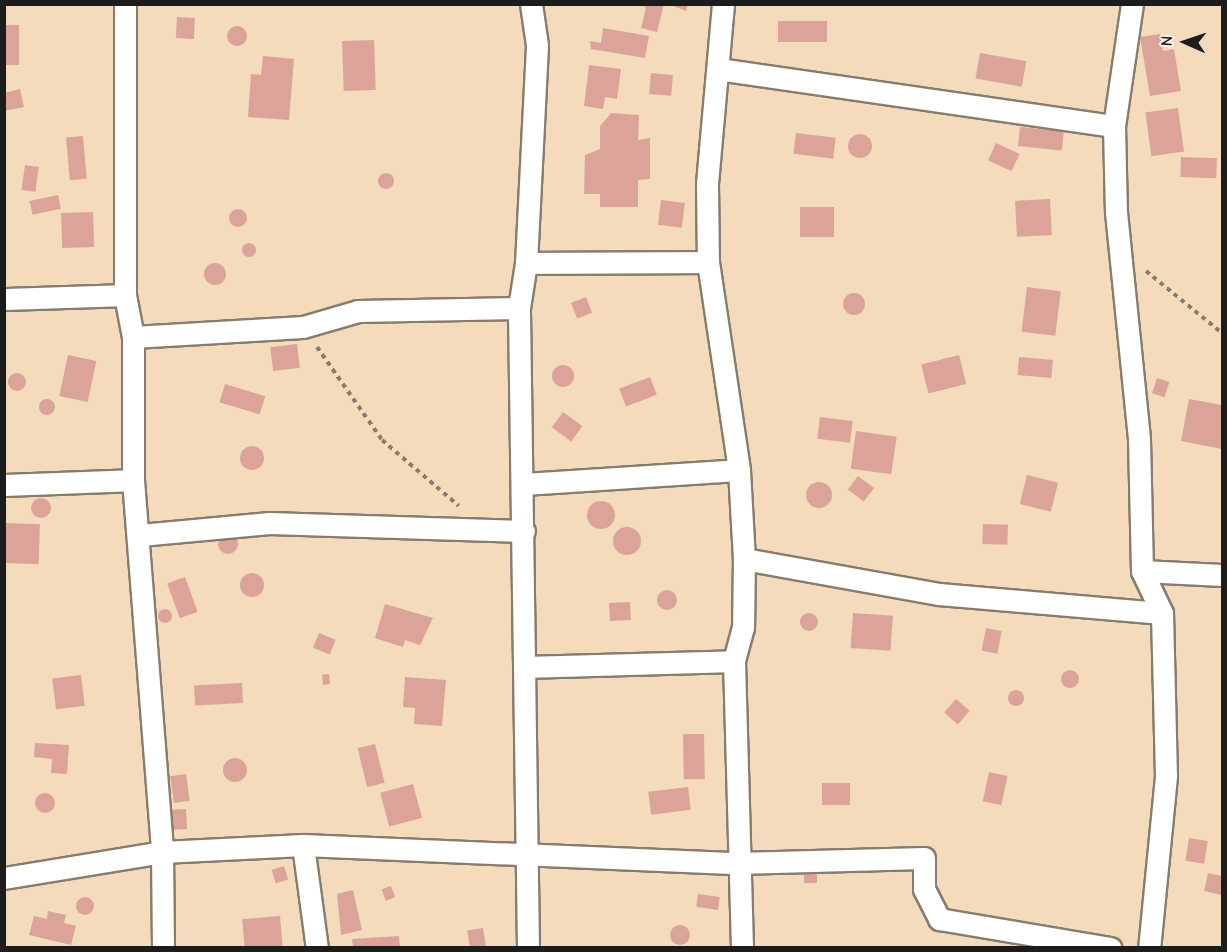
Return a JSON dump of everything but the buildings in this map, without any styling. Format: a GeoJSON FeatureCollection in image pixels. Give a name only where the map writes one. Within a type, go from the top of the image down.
{"type":"FeatureCollection","features":[{"type":"Feature","properties":{"kind":"street"},"geometry":{"type":"LineString","coordinates":[[126,4],[125,295],[133,337],[133,480],[141,535],[162,852],[163,948]]}},
{"type":"Feature","properties":{"kind":"street"},"geometry":{"type":"LineString","coordinates":[[528,948],[524,531],[519,308],[526,263],[537,45],[531,4]]}},
{"type":"Feature","properties":{"kind":"street"},"geometry":{"type":"LineString","coordinates":[[723,4],[707,184],[708,262],[739,470],[744,559],[743,627],[734,661],[737,863],[742,948]]}},
{"type":"Feature","properties":{"kind":"street"},"geometry":{"type":"LineString","coordinates":[[1132,4],[1114,126],[1116,212],[1125,253],[1139,439],[1142,571],[1162,613],[1166,776],[1149,948]]}},
{"type":"Feature","properties":{"kind":"street"},"geometry":{"type":"LineString","coordinates":[[718,69],[1114,126]]}},
{"type":"Feature","properties":{"kind":"street"},"geometry":{"type":"LineString","coordinates":[[526,263],[708,262]]}},
{"type":"Feature","properties":{"kind":"street"},"geometry":{"type":"LineString","coordinates":[[4,299],[125,295]]}},
{"type":"Feature","properties":{"kind":"street"},"geometry":{"type":"LineString","coordinates":[[133,337],[303,327],[358,311],[519,308]]}},
{"type":"Feature","properties":{"kind":"street"},"geometry":{"type":"LineString","coordinates":[[523,484],[739,470]]}},
{"type":"Feature","properties":{"kind":"street"},"geometry":{"type":"LineString","coordinates":[[4,484],[133,480]]}},
{"type":"Feature","properties":{"kind":"street"},"geometry":{"type":"LineString","coordinates":[[141,535],[258,523],[524,531]]}},
{"type":"Feature","properties":{"kind":"street"},"geometry":{"type":"LineString","coordinates":[[744,559],[939,594],[1162,613]]}},
{"type":"Feature","properties":{"kind":"street"},"geometry":{"type":"LineString","coordinates":[[1142,571],[1222,575]]}},
{"type":"Feature","properties":{"kind":"street"},"geometry":{"type":"LineString","coordinates":[[525,667],[734,661]]}},
{"type":"Feature","properties":{"kind":"street"},"geometry":{"type":"LineString","coordinates":[[303,845],[317,948]]}},
{"type":"Feature","properties":{"kind":"street"},"geometry":{"type":"LineString","coordinates":[[4,878],[162,852],[303,845],[737,863],[924,858],[924,889],[939,919],[1112,948]]}},
{"type":"Feature","properties":{"kind":"path"},"geometry":{"type":"LineString","coordinates":[[1125,253],[1222,333]]}},
{"type":"Feature","properties":{"kind":"path"},"geometry":{"type":"LineString","coordinates":[[303,327],[382,440],[487,530]]}}]}
